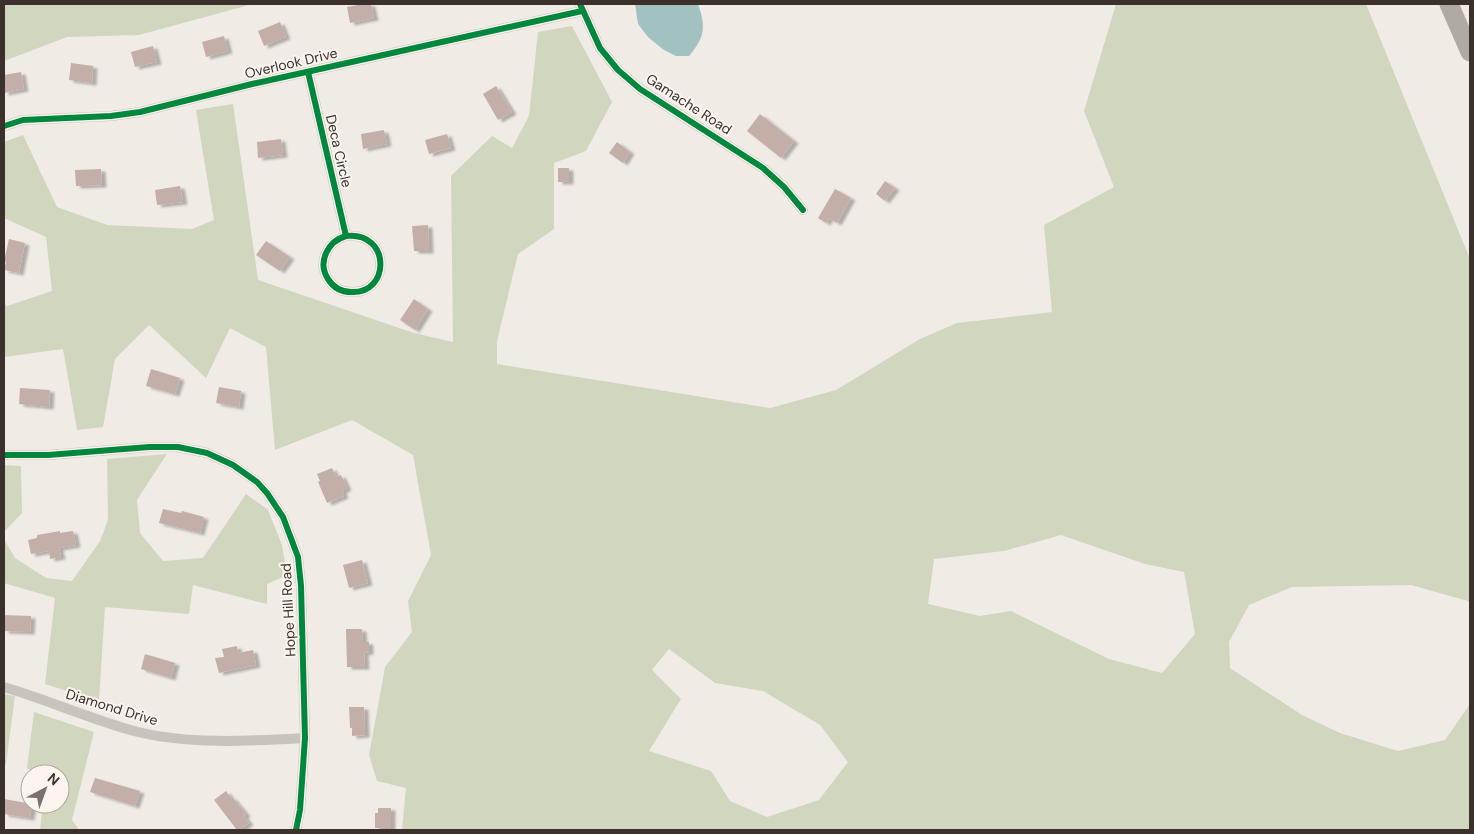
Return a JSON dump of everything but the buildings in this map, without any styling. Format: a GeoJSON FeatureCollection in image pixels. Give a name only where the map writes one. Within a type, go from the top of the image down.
{"type":"FeatureCollection","features":[{"type":"Feature","properties":{"kind":"highway"},"geometry":{"type":"LineString","coordinates":[[1449,4],[1470,52]]}},
{"type":"Feature","properties":{"kind":"street","name":"Overlook Drive"},"geometry":{"type":"LineString","coordinates":[[4,126],[23,120],[111,116],[140,112],[182,100],[581,7]]}},
{"type":"Feature","properties":{"kind":"street","name":"Gamache Road"},"geometry":{"type":"LineString","coordinates":[[581,7],[600,48],[618,70],[640,88],[763,168],[784,187],[803,210]]}},
{"type":"Feature","properties":{"kind":"street","name":"Deca Circle"},"geometry":{"type":"LineString","coordinates":[[308,72],[346,236]]}},
{"type":"Feature","properties":{"kind":"street"},"geometry":{"type":"LineString","coordinates":[[346,236],[357,236],[367,239],[375,247],[380,258],[380,269],[376,279],[369,287],[358,292],[347,292],[337,288],[329,280],[324,270],[324,259],[328,248],[336,240],[346,236]]}},
{"type":"Feature","properties":{"kind":"street","name":"Hope Hill Road"},"geometry":{"type":"LineString","coordinates":[[4,455],[48,455],[149,446],[178,447],[207,453],[233,465],[257,482],[271,498],[283,516],[298,557],[302,615],[305,738],[300,810],[296,830]]}},
{"type":"Feature","properties":{"kind":"street","name":"Diamond Drive"},"geometry":{"type":"LineString","coordinates":[[4,686],[110,724],[135,731],[207,740],[251,741],[305,738]]}},
{"type":"Feature","properties":{"kind":"green space"},"geometry":{"type":"Polygon","coordinates":[[[4,4],[253,4],[139,35],[67,37],[4,61],[4,4]]]}},
{"type":"Feature","properties":{"kind":"green space"},"geometry":{"type":"Polygon","coordinates":[[[1116,4],[1366,4],[1470,259],[1470,603],[1411,585],[1292,587],[1249,605],[1229,642],[1230,668],[1302,715],[1340,733],[1398,751],[1445,740],[1470,704],[1470,830],[402,830],[406,788],[377,781],[369,755],[385,667],[412,632],[408,601],[431,555],[413,455],[352,420],[275,450],[266,347],[230,328],[206,378],[149,325],[115,359],[103,427],[77,430],[63,349],[4,357],[4,304],[7,306],[52,291],[46,237],[4,218],[4,142],[23,135],[57,207],[107,225],[192,229],[214,220],[196,110],[233,104],[258,280],[414,333],[453,342],[451,176],[492,136],[512,148],[529,116],[538,32],[572,26],[612,102],[586,151],[554,163],[554,229],[518,254],[497,341],[497,364],[770,408],[836,390],[920,339],[957,323],[1052,312],[1044,225],[1114,187],[1084,111],[1116,4]],[[1061,535],[1004,551],[934,559],[928,604],[980,616],[1011,611],[1109,659],[1162,673],[1195,634],[1184,572],[1145,564],[1061,535]],[[669,649],[652,670],[681,699],[649,751],[711,771],[730,801],[767,817],[819,800],[848,762],[820,725],[763,691],[715,683],[669,649]]]}},
{"type":"Feature","properties":{"kind":"green space"},"geometry":{"type":"Polygon","coordinates":[[[167,454],[137,500],[140,533],[163,561],[203,558],[246,494],[268,510],[282,545],[287,575],[267,584],[267,604],[193,585],[189,614],[105,607],[99,701],[45,684],[55,598],[4,583],[4,539],[15,558],[46,578],[72,581],[100,541],[108,520],[107,459],[167,454]]]}},
{"type":"Feature","properties":{"kind":"green space"},"geometry":{"type":"Polygon","coordinates":[[[4,465],[21,466],[22,513],[4,532],[4,465]]]}},
{"type":"Feature","properties":{"kind":"green space"},"geometry":{"type":"Polygon","coordinates":[[[4,694],[15,696],[6,764],[4,766],[4,694]]]}},
{"type":"Feature","properties":{"kind":"green space"},"geometry":{"type":"Polygon","coordinates":[[[34,712],[94,732],[72,820],[79,830],[40,830],[42,814],[70,814],[70,764],[28,764],[34,712]]]}},
{"type":"Feature","properties":{"kind":"water"},"geometry":{"type":"Polygon","coordinates":[[[635,4],[698,4],[703,26],[702,32],[698,43],[689,56],[676,56],[664,50],[648,37],[638,24],[635,4]]]}},
{"type":"Feature","properties":{"kind":"cycle path"},"geometry":{"type":"LineString","coordinates":[[580,4],[600,48],[618,70],[640,89],[763,168],[784,187],[803,210]]}},
{"type":"Feature","properties":{"kind":"cycle path"},"geometry":{"type":"LineString","coordinates":[[4,126],[23,120],[111,116],[140,112],[252,84],[582,11]]}},
{"type":"Feature","properties":{"kind":"cycle path"},"geometry":{"type":"LineString","coordinates":[[308,72],[346,236],[329,247],[324,259],[325,272],[332,284],[341,290],[347,292],[364,290],[373,283],[379,274],[378,252],[371,243],[361,237],[346,236]]}},
{"type":"Feature","properties":{"kind":"cycle path"},"geometry":{"type":"LineString","coordinates":[[4,455],[48,455],[149,447],[178,447],[207,453],[233,465],[257,482],[267,493],[283,517],[298,557],[301,586],[305,738],[300,810],[296,830]]}}]}
